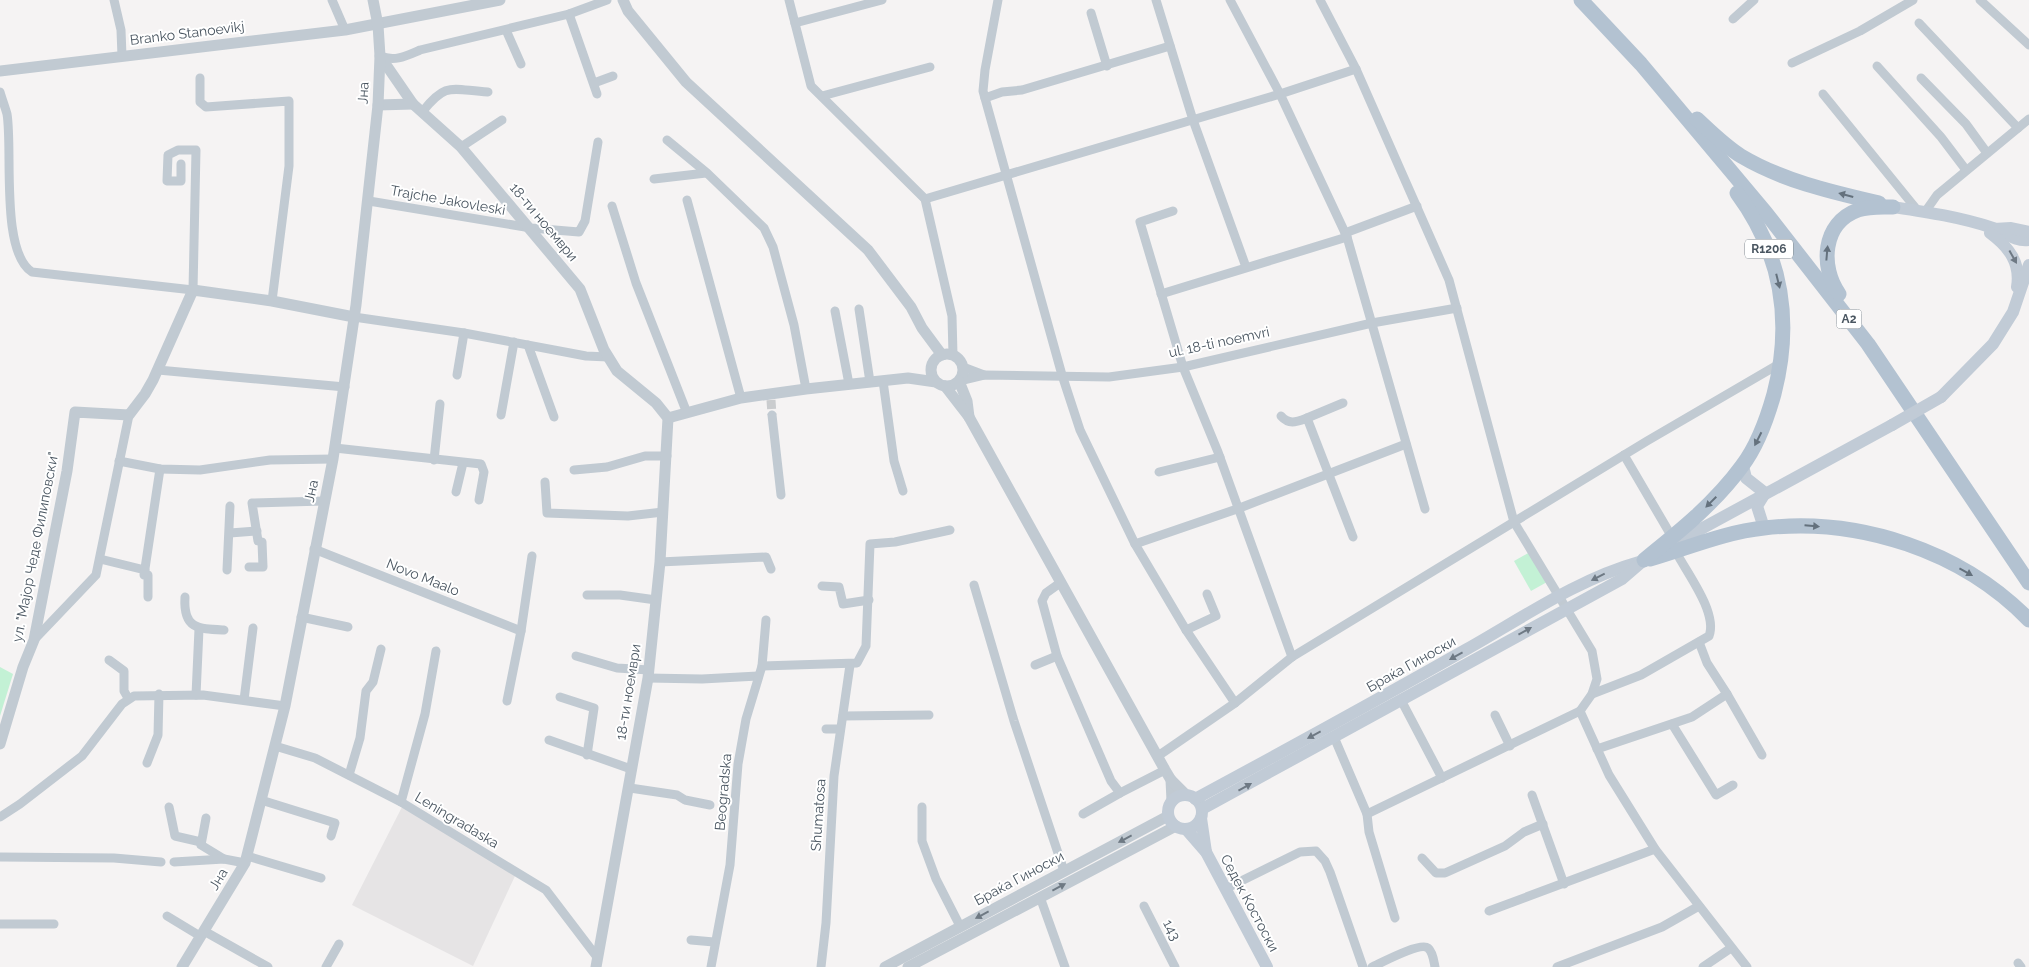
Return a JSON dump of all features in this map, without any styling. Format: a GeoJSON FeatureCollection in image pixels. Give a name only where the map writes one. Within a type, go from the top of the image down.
{"type":"FeatureCollection","features":[{"type":"Feature","properties":{"kind":"main road","name":"A2"},"geometry":{"type":"LineString","coordinates":[[1581,0],[1641,64],[1766,213],[1868,344],[2029,583]]}},
{"type":"Feature","properties":{"kind":"main road","name":"R1206"},"geometry":{"type":"LineString","coordinates":[[1641,64],[1664,102],[1748,208],[1764,236],[1780,290],[1784,336],[1782,363],[1769,412],[1759,438],[1743,466],[1674,544],[1644,560]]}},
{"type":"Feature","properties":{"kind":"main road"},"geometry":{"type":"LineString","coordinates":[[1659,85],[1741,156],[1774,173],[1810,185],[1893,207],[1943,216],[1994,229],[2009,237],[2029,240]]}},
{"type":"Feature","properties":{"kind":"main road"},"geometry":{"type":"LineString","coordinates":[[1893,207],[1872,207],[1858,210],[1846,216],[1828,241],[1827,270],[1836,290],[1899,376],[1927,429]]}},
{"type":"Feature","properties":{"kind":"main road"},"geometry":{"type":"LineString","coordinates":[[1943,216],[1986,231],[2009,250],[2017,263],[2018,279],[2013,312]]}},
{"type":"Feature","properties":{"kind":"main road"},"geometry":{"type":"LineString","coordinates":[[2011,228],[2029,219]]}},
{"type":"Feature","properties":{"kind":"main road"},"geometry":{"type":"LineString","coordinates":[[1994,229],[2011,228],[2029,232]]}},
{"type":"Feature","properties":{"kind":"main road"},"geometry":{"type":"LineString","coordinates":[[2013,312],[2029,265]]}},
{"type":"Feature","properties":{"kind":"main road","name":"Браќа Гиноски"},"geometry":{"type":"LineString","coordinates":[[1172,802],[1196,805],[1334,737],[1622,579],[1644,560],[1892,425],[1940,396],[1992,344],[2013,312]]}},
{"type":"Feature","properties":{"kind":"main road"},"geometry":{"type":"LineString","coordinates":[[1743,466],[1746,478],[1765,493],[1757,506],[1764,528]]}},
{"type":"Feature","properties":{"kind":"main road","name":"R1206"},"geometry":{"type":"LineString","coordinates":[[1674,544],[1708,541],[1764,528],[1803,525],[1853,530],[1929,551],[1978,578],[2029,620]]}},
{"type":"Feature","properties":{"kind":"main road","name":"Браќа Гиноски"},"geometry":{"type":"LineString","coordinates":[[1196,805],[1350,715],[1560,597],[1615,568],[1644,560]]}},
{"type":"Feature","properties":{"kind":"main road"},"geometry":{"type":"LineString","coordinates":[[1172,802],[1177,824],[1206,852]]}},
{"type":"Feature","properties":{"kind":"main road"},"geometry":{"type":"LineString","coordinates":[[1196,805],[1206,852]]}},
{"type":"Feature","properties":{"kind":"main road","name":"Браќа Гиноски"},"geometry":{"type":"LineString","coordinates":[[1177,824],[1195,826],[1196,805]]}},
{"type":"Feature","properties":{"kind":"main road","name":"Седек Костоски"},"geometry":{"type":"LineString","coordinates":[[1206,852],[1267,967]]}},
{"type":"Feature","properties":{"kind":"street"},"geometry":{"type":"LineString","coordinates":[[114,0],[121,30],[122,56]]}},
{"type":"Feature","properties":{"kind":"street"},"geometry":{"type":"LineString","coordinates":[[332,0],[345,30]]}},
{"type":"Feature","properties":{"kind":"street","name":"Јна"},"geometry":{"type":"LineString","coordinates":[[182,967],[246,859],[285,706],[334,454],[354,317],[378,105],[380,56],[378,25],[373,0]]}},
{"type":"Feature","properties":{"kind":"street","name":"Branko Stanoevikj"},"geometry":{"type":"LineString","coordinates":[[0,71],[345,30],[500,0]]}},
{"type":"Feature","properties":{"kind":"street"},"geometry":{"type":"LineString","coordinates":[[380,56],[389,60],[400,58],[420,50],[568,14],[607,0]]}},
{"type":"Feature","properties":{"kind":"street"},"geometry":{"type":"LineString","coordinates":[[623,0],[628,11],[686,82],[868,250],[911,307],[940,360],[963,367],[959,381],[966,401],[969,418]]}},
{"type":"Feature","properties":{"kind":"street"},"geometry":{"type":"LineString","coordinates":[[789,0],[811,86],[925,199],[952,316],[940,360],[931,372],[969,418],[1168,775],[1196,805]]}},
{"type":"Feature","properties":{"kind":"street"},"geometry":{"type":"LineString","coordinates":[[795,23],[882,0]]}},
{"type":"Feature","properties":{"kind":"street"},"geometry":{"type":"LineString","coordinates":[[998,0],[983,91],[1008,174],[1062,375],[1080,430],[1136,544],[1186,630],[1235,703]]}},
{"type":"Feature","properties":{"kind":"street"},"geometry":{"type":"LineString","coordinates":[[1156,0],[1193,120],[1246,267]]}},
{"type":"Feature","properties":{"kind":"street"},"geometry":{"type":"LineString","coordinates":[[1230,0],[1280,94],[1346,235],[1425,509]]}},
{"type":"Feature","properties":{"kind":"street"},"geometry":{"type":"LineString","coordinates":[[1320,0],[1356,69],[1441,259],[1457,308],[1514,522],[1592,651],[1597,679],[1592,694],[1580,711],[1366,814]]}},
{"type":"Feature","properties":{"kind":"street"},"geometry":{"type":"LineString","coordinates":[[1733,19],[1754,0]]}},
{"type":"Feature","properties":{"kind":"street"},"geometry":{"type":"LineString","coordinates":[[1792,64],[1860,30],[1913,0]]}},
{"type":"Feature","properties":{"kind":"street"},"geometry":{"type":"LineString","coordinates":[[1980,0],[2029,45]]}},
{"type":"Feature","properties":{"kind":"street"},"geometry":{"type":"LineString","coordinates":[[1091,13],[1106,66]]}},
{"type":"Feature","properties":{"kind":"street"},"geometry":{"type":"LineString","coordinates":[[568,14],[597,94]]}},
{"type":"Feature","properties":{"kind":"street"},"geometry":{"type":"LineString","coordinates":[[1919,24],[2018,128]]}},
{"type":"Feature","properties":{"kind":"street"},"geometry":{"type":"LineString","coordinates":[[506,30],[521,64]]}},
{"type":"Feature","properties":{"kind":"street"},"geometry":{"type":"LineString","coordinates":[[985,98],[1002,92],[1022,90],[1170,46]]}},
{"type":"Feature","properties":{"kind":"street","name":"18-ти ноември"},"geometry":{"type":"LineString","coordinates":[[380,56],[418,108],[461,147],[531,228],[580,289],[608,357],[617,371],[656,403],[668,418],[660,562],[648,674],[630,769],[630,788],[596,962]]}},
{"type":"Feature","properties":{"kind":"street"},"geometry":{"type":"LineString","coordinates":[[1877,66],[1941,137],[1966,170]]}},
{"type":"Feature","properties":{"kind":"street"},"geometry":{"type":"LineString","coordinates":[[822,96],[930,67]]}},
{"type":"Feature","properties":{"kind":"street"},"geometry":{"type":"LineString","coordinates":[[925,199],[1280,94],[1356,69]]}},
{"type":"Feature","properties":{"kind":"street"},"geometry":{"type":"LineString","coordinates":[[594,83],[613,76]]}},
{"type":"Feature","properties":{"kind":"street"},"geometry":{"type":"LineString","coordinates":[[200,78],[200,102],[206,106],[289,100],[289,166],[272,301]]}},
{"type":"Feature","properties":{"kind":"street"},"geometry":{"type":"LineString","coordinates":[[1921,78],[1966,124],[1987,153]]}},
{"type":"Feature","properties":{"kind":"street"},"geometry":{"type":"LineString","coordinates":[[378,105],[418,108],[445,89],[488,92]]}},
{"type":"Feature","properties":{"kind":"street"},"geometry":{"type":"LineString","coordinates":[[0,92],[7,114],[9,179],[15,250],[25,268],[32,272],[194,290],[272,301],[354,317],[464,333],[586,356],[608,357]]}},
{"type":"Feature","properties":{"kind":"street"},"geometry":{"type":"LineString","coordinates":[[1823,94],[1922,212],[1937,195],[2029,119]]}},
{"type":"Feature","properties":{"kind":"street"},"geometry":{"type":"LineString","coordinates":[[461,147],[502,120]]}},
{"type":"Feature","properties":{"kind":"street"},"geometry":{"type":"LineString","coordinates":[[667,140],[706,172],[764,228],[773,247],[794,325],[806,389]]}},
{"type":"Feature","properties":{"kind":"street","name":"Trajche Jakovleski"},"geometry":{"type":"LineString","coordinates":[[368,201],[531,228],[574,233],[583,228],[598,142]]}},
{"type":"Feature","properties":{"kind":"street"},"geometry":{"type":"LineString","coordinates":[[34,640],[96,575],[129,415],[145,394],[158,370],[194,290],[196,150],[178,150],[168,155],[167,182],[181,181],[181,164]]}},
{"type":"Feature","properties":{"kind":"street"},"geometry":{"type":"LineString","coordinates":[[654,179],[706,172]]}},
{"type":"Feature","properties":{"kind":"street"},"geometry":{"type":"LineString","coordinates":[[687,200],[742,398]]}},
{"type":"Feature","properties":{"kind":"street"},"geometry":{"type":"LineString","coordinates":[[612,206],[636,283],[687,413]]}},
{"type":"Feature","properties":{"kind":"street"},"geometry":{"type":"LineString","coordinates":[[1161,294],[1346,235],[1416,206]]}},
{"type":"Feature","properties":{"kind":"street"},"geometry":{"type":"LineString","coordinates":[[1173,211],[1140,222],[1183,367],[1220,457],[1237,509],[1292,657]]}},
{"type":"Feature","properties":{"kind":"street","name":"ul. 18-ti noemvri"},"geometry":{"type":"LineString","coordinates":[[959,381],[984,375],[1109,376],[1183,367],[1372,323],[1457,308]]}},
{"type":"Feature","properties":{"kind":"street"},"geometry":{"type":"LineString","coordinates":[[859,309],[870,382]]}},
{"type":"Feature","properties":{"kind":"street"},"geometry":{"type":"LineString","coordinates":[[835,310],[849,384]]}},
{"type":"Feature","properties":{"kind":"street"},"geometry":{"type":"LineString","coordinates":[[457,375],[464,333]]}},
{"type":"Feature","properties":{"kind":"street"},"geometry":{"type":"LineString","coordinates":[[501,414],[514,342]]}},
{"type":"Feature","properties":{"kind":"street"},"geometry":{"type":"LineString","coordinates":[[528,345],[554,417]]}},
{"type":"Feature","properties":{"kind":"street"},"geometry":{"type":"LineString","coordinates":[[908,378],[940,360]]}},
{"type":"Feature","properties":{"kind":"street"},"geometry":{"type":"LineString","coordinates":[[1158,756],[1235,703],[1292,657],[1624,455],[1782,363]]}},
{"type":"Feature","properties":{"kind":"street","name":"ul. 18-ti noemvri"},"geometry":{"type":"LineString","coordinates":[[963,367],[984,375]]}},
{"type":"Feature","properties":{"kind":"street"},"geometry":{"type":"LineString","coordinates":[[158,370],[345,387]]}},
{"type":"Feature","properties":{"kind":"street"},"geometry":{"type":"LineString","coordinates":[[668,418],[742,398],[770,397],[806,389],[908,378],[940,384],[959,381]]}},
{"type":"Feature","properties":{"kind":"street"},"geometry":{"type":"LineString","coordinates":[[883,381],[894,461],[903,491]]}},
{"type":"Feature","properties":{"kind":"street"},"geometry":{"type":"LineString","coordinates":[[1281,416],[1286,421],[1292,423],[1343,403]]}},
{"type":"Feature","properties":{"kind":"street"},"geometry":{"type":"LineString","coordinates":[[434,460],[440,404]]}},
{"type":"Feature","properties":{"kind":"street","name":"ул. \"Мајор Чеде Филиповски\""},"geometry":{"type":"LineString","coordinates":[[0,744],[23,667],[34,640],[66,479],[75,412],[129,415]]}},
{"type":"Feature","properties":{"kind":"street"},"geometry":{"type":"LineString","coordinates":[[772,415],[781,495]]}},
{"type":"Feature","properties":{"kind":"street"},"geometry":{"type":"LineString","coordinates":[[1307,418],[1327,475],[1353,537]]}},
{"type":"Feature","properties":{"kind":"street"},"geometry":{"type":"LineString","coordinates":[[1136,544],[1237,509],[1406,444]]}},
{"type":"Feature","properties":{"kind":"street"},"geometry":{"type":"LineString","coordinates":[[118,461],[160,469],[200,470],[270,460],[334,454],[481,464],[484,472],[479,500]]}},
{"type":"Feature","properties":{"kind":"street"},"geometry":{"type":"LineString","coordinates":[[1592,694],[1642,675],[1709,636],[1712,625],[1707,607],[1624,455]]}},
{"type":"Feature","properties":{"kind":"street"},"geometry":{"type":"LineString","coordinates":[[574,470],[607,467],[645,456],[667,456]]}},
{"type":"Feature","properties":{"kind":"street"},"geometry":{"type":"LineString","coordinates":[[1159,472],[1220,457]]}},
{"type":"Feature","properties":{"kind":"street"},"geometry":{"type":"LineString","coordinates":[[456,492],[463,463]]}},
{"type":"Feature","properties":{"kind":"street"},"geometry":{"type":"LineString","coordinates":[[148,597],[148,575],[144,575],[160,469]]}},
{"type":"Feature","properties":{"kind":"street"},"geometry":{"type":"LineString","coordinates":[[546,482],[547,513],[628,516],[663,512]]}},
{"type":"Feature","properties":{"kind":"street"},"geometry":{"type":"LineString","coordinates":[[249,567],[263,567],[262,542],[258,541],[252,503],[324,501]]}},
{"type":"Feature","properties":{"kind":"street"},"geometry":{"type":"LineString","coordinates":[[227,570],[230,506]]}},
{"type":"Feature","properties":{"kind":"street"},"geometry":{"type":"LineString","coordinates":[[762,666],[819,663],[850,665],[858,663],[866,646],[870,544],[895,542],[950,530]]}},
{"type":"Feature","properties":{"kind":"street"},"geometry":{"type":"LineString","coordinates":[[230,533],[257,531]]}},
{"type":"Feature","properties":{"kind":"street","name":"Novo Maalo"},"geometry":{"type":"LineString","coordinates":[[314,549],[521,631]]}},
{"type":"Feature","properties":{"kind":"street"},"geometry":{"type":"LineString","coordinates":[[507,701],[521,631],[532,556]]}},
{"type":"Feature","properties":{"kind":"street"},"geometry":{"type":"LineString","coordinates":[[660,562],[766,557],[771,569]]}},
{"type":"Feature","properties":{"kind":"street"},"geometry":{"type":"LineString","coordinates":[[100,559],[145,570]]}},
{"type":"Feature","properties":{"kind":"street"},"geometry":{"type":"LineString","coordinates":[[1060,583],[1046,593],[1042,600],[1057,656],[1111,781],[1120,793]]}},
{"type":"Feature","properties":{"kind":"street"},"geometry":{"type":"LineString","coordinates":[[974,585],[1014,721],[1064,871]]}},
{"type":"Feature","properties":{"kind":"street"},"geometry":{"type":"LineString","coordinates":[[822,586],[839,587],[843,604],[868,600]]}},
{"type":"Feature","properties":{"kind":"street"},"geometry":{"type":"LineString","coordinates":[[1186,630],[1216,616],[1207,594]]}},
{"type":"Feature","properties":{"kind":"street"},"geometry":{"type":"LineString","coordinates":[[587,595],[620,595],[656,600]]}},
{"type":"Feature","properties":{"kind":"street"},"geometry":{"type":"LineString","coordinates":[[185,597],[184,608],[192,625],[199,629],[224,630]]}},
{"type":"Feature","properties":{"kind":"street"},"geometry":{"type":"LineString","coordinates":[[301,617],[348,627]]}},
{"type":"Feature","properties":{"kind":"street","name":"Beogradska"},"geometry":{"type":"LineString","coordinates":[[711,967],[714,942],[726,898],[738,764],[746,718],[762,666],[766,620]]}},
{"type":"Feature","properties":{"kind":"street"},"geometry":{"type":"LineString","coordinates":[[244,700],[253,628]]}},
{"type":"Feature","properties":{"kind":"street"},"geometry":{"type":"LineString","coordinates":[[196,695],[199,629]]}},
{"type":"Feature","properties":{"kind":"street"},"geometry":{"type":"LineString","coordinates":[[1699,642],[1707,663],[1762,755]]}},
{"type":"Feature","properties":{"kind":"street"},"geometry":{"type":"LineString","coordinates":[[350,775],[360,738],[366,691],[373,682],[381,649]]}},
{"type":"Feature","properties":{"kind":"street"},"geometry":{"type":"LineString","coordinates":[[402,802],[424,714],[436,651]]}},
{"type":"Feature","properties":{"kind":"street"},"geometry":{"type":"LineString","coordinates":[[576,656],[617,668],[648,674],[702,679],[758,676]]}},
{"type":"Feature","properties":{"kind":"street"},"geometry":{"type":"LineString","coordinates":[[1035,665],[1057,656]]}},
{"type":"Feature","properties":{"kind":"street"},"geometry":{"type":"LineString","coordinates":[[109,660],[124,672],[124,691],[128,698]]}},
{"type":"Feature","properties":{"kind":"street","name":"Shumatosa"},"geometry":{"type":"LineString","coordinates":[[821,967],[826,923],[834,776],[850,665]]}},
{"type":"Feature","properties":{"kind":"street"},"geometry":{"type":"LineString","coordinates":[[0,817],[20,804],[82,756],[128,698],[141,694],[196,695],[285,706]]}},
{"type":"Feature","properties":{"kind":"street"},"geometry":{"type":"LineString","coordinates":[[148,763],[158,734],[159,694]]}},
{"type":"Feature","properties":{"kind":"street"},"geometry":{"type":"LineString","coordinates":[[1597,749],[1692,717],[1727,694]]}},
{"type":"Feature","properties":{"kind":"street"},"geometry":{"type":"LineString","coordinates":[[560,697],[594,708],[587,755]]}},
{"type":"Feature","properties":{"kind":"street"},"geometry":{"type":"LineString","coordinates":[[1401,700],[1442,778]]}},
{"type":"Feature","properties":{"kind":"street"},"geometry":{"type":"LineString","coordinates":[[1580,711],[1609,775],[1655,849],[1747,967]]}},
{"type":"Feature","properties":{"kind":"street"},"geometry":{"type":"LineString","coordinates":[[843,716],[929,715]]}},
{"type":"Feature","properties":{"kind":"street"},"geometry":{"type":"LineString","coordinates":[[1495,715],[1510,746]]}},
{"type":"Feature","properties":{"kind":"street"},"geometry":{"type":"LineString","coordinates":[[1672,724],[1716,795],[1733,785]]}},
{"type":"Feature","properties":{"kind":"street"},"geometry":{"type":"LineString","coordinates":[[826,729],[840,729]]}},
{"type":"Feature","properties":{"kind":"street"},"geometry":{"type":"LineString","coordinates":[[1334,737],[1366,814],[1369,832],[1396,918]]}},
{"type":"Feature","properties":{"kind":"street"},"geometry":{"type":"LineString","coordinates":[[549,740],[630,769]]}},
{"type":"Feature","properties":{"kind":"street","name":"Leningradaska"},"geometry":{"type":"LineString","coordinates":[[275,746],[314,758],[402,802],[546,890],[596,962]]}},
{"type":"Feature","properties":{"kind":"street"},"geometry":{"type":"LineString","coordinates":[[1083,814],[1120,793],[1168,775]]}},
{"type":"Feature","properties":{"kind":"street"},"geometry":{"type":"LineString","coordinates":[[1168,775],[1172,802]]}},
{"type":"Feature","properties":{"kind":"street"},"geometry":{"type":"LineString","coordinates":[[630,788],[677,795],[685,800],[710,804]]}},
{"type":"Feature","properties":{"kind":"street"},"geometry":{"type":"LineString","coordinates":[[1532,795],[1564,884]]}},
{"type":"Feature","properties":{"kind":"street"},"geometry":{"type":"LineString","coordinates":[[261,800],[335,823],[331,836]]}},
{"type":"Feature","properties":{"kind":"street"},"geometry":{"type":"LineString","coordinates":[[169,807],[175,836],[201,842]]}},
{"type":"Feature","properties":{"kind":"street"},"geometry":{"type":"LineString","coordinates":[[922,807],[922,841],[936,879],[960,926]]}},
{"type":"Feature","properties":{"kind":"street"},"geometry":{"type":"LineString","coordinates":[[206,818],[201,845],[224,859]]}},
{"type":"Feature","properties":{"kind":"street","name":"Браќа Гиноски"},"geometry":{"type":"LineString","coordinates":[[884,967],[1064,871],[1177,824]]}},
{"type":"Feature","properties":{"kind":"street","name":"Браќа Гиноски"},"geometry":{"type":"LineString","coordinates":[[908,967],[1177,824]]}},
{"type":"Feature","properties":{"kind":"street"},"geometry":{"type":"LineString","coordinates":[[1422,858],[1436,873],[1445,873],[1505,846],[1524,832],[1543,824]]}},
{"type":"Feature","properties":{"kind":"street"},"geometry":{"type":"LineString","coordinates":[[1489,911],[1655,849]]}},
{"type":"Feature","properties":{"kind":"street"},"geometry":{"type":"LineString","coordinates":[[1225,889],[1300,852],[1316,851],[1326,861],[1363,967]]}},
{"type":"Feature","properties":{"kind":"street"},"geometry":{"type":"LineString","coordinates":[[0,857],[114,858],[161,862]]}},
{"type":"Feature","properties":{"kind":"street"},"geometry":{"type":"LineString","coordinates":[[174,862],[246,859],[321,878]]}},
{"type":"Feature","properties":{"kind":"street"},"geometry":{"type":"LineString","coordinates":[[1040,897],[1065,967]]}},
{"type":"Feature","properties":{"kind":"street","name":"143"},"geometry":{"type":"LineString","coordinates":[[1144,906],[1175,967]]}},
{"type":"Feature","properties":{"kind":"street"},"geometry":{"type":"LineString","coordinates":[[1557,967],[1662,927],[1699,906]]}},
{"type":"Feature","properties":{"kind":"street"},"geometry":{"type":"LineString","coordinates":[[167,916],[268,967]]}},
{"type":"Feature","properties":{"kind":"street"},"geometry":{"type":"LineString","coordinates":[[0,924],[54,924]]}},
{"type":"Feature","properties":{"kind":"street"},"geometry":{"type":"LineString","coordinates":[[691,940],[714,942]]}},
{"type":"Feature","properties":{"kind":"street"},"geometry":{"type":"LineString","coordinates":[[326,967],[339,944]]}},
{"type":"Feature","properties":{"kind":"street"},"geometry":{"type":"LineString","coordinates":[[1372,967],[1413,949],[1424,947],[1428,948],[1432,954],[1435,967]]}},
{"type":"Feature","properties":{"kind":"street"},"geometry":{"type":"LineString","coordinates":[[1703,967],[1731,948]]}},
{"type":"Feature","properties":{"kind":"shaded area"},"geometry":{"type":"Polygon","coordinates":[[[403,805],[515,876],[473,966],[352,905],[403,805]]]}},
{"type":"Feature","properties":{"kind":"green space"},"geometry":{"type":"Polygon","coordinates":[[[1530,552],[1547,582],[1531,591],[1514,561],[1530,552]]]}},
{"type":"Feature","properties":{"kind":"green space"},"geometry":{"type":"Polygon","coordinates":[[[0,667],[13,674],[0,716],[0,667]]]}},
{"type":"Feature","properties":{"kind":"tunnel"},"geometry":{"type":"LineString","coordinates":[[771,400],[772,415]]}}]}
